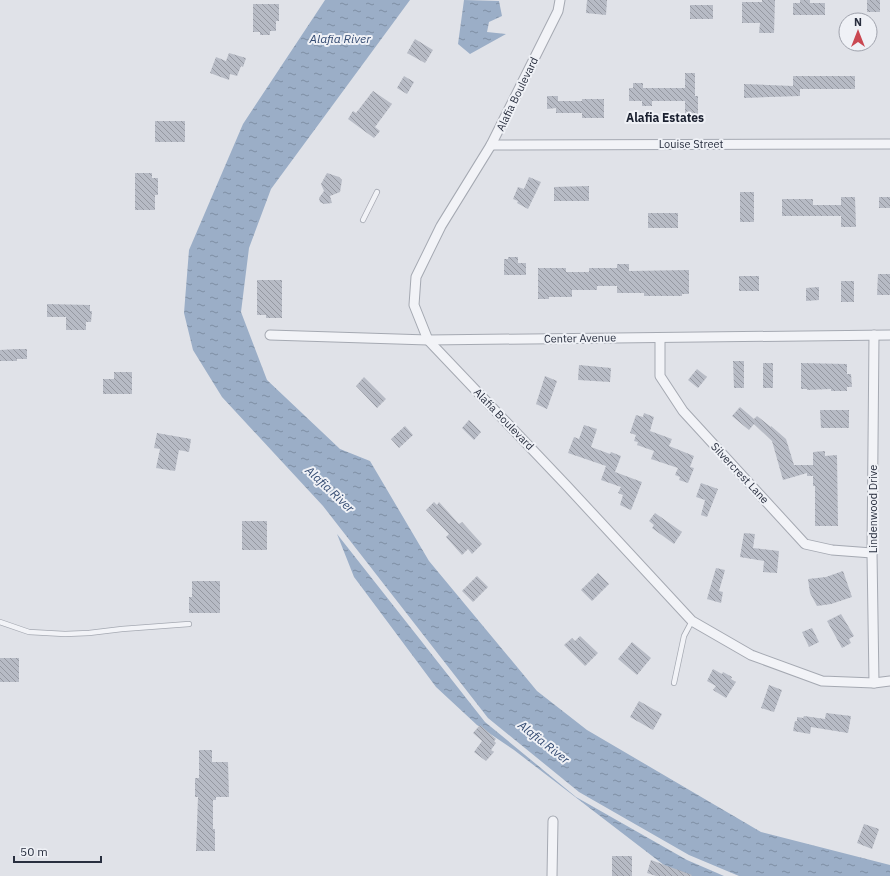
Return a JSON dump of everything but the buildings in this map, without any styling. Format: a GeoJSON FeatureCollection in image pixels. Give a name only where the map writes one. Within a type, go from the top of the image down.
{"type":"FeatureCollection","features":[{"type":"Feature","properties":{"kind":"street","name":"Alafia Boulevard"},"geometry":{"type":"LineString","coordinates":[[560,0],[558,11],[492,145],[441,226],[416,277],[414,305],[428,340],[566,485],[692,621],[751,655],[822,681],[874,683],[890,682]]}},
{"type":"Feature","properties":{"kind":"street","name":"Louise Street"},"geometry":{"type":"LineString","coordinates":[[492,145],[890,144]]}},
{"type":"Feature","properties":{"kind":"street","name":"Center Avenue"},"geometry":{"type":"LineString","coordinates":[[270,335],[428,340],[890,335]]}},
{"type":"Feature","properties":{"kind":"street","name":"Lindenwood Drive"},"geometry":{"type":"LineString","coordinates":[[874,335],[872,553],[874,683]]}},
{"type":"Feature","properties":{"kind":"street","name":"Silvercrest Lane"},"geometry":{"type":"LineString","coordinates":[[660,338],[660,376],[683,411],[805,544],[832,550],[872,553]]}},
{"type":"Feature","properties":{"kind":"street"},"geometry":{"type":"LineString","coordinates":[[552,876],[553,821]]}},
{"type":"Feature","properties":{"kind":"lane"},"geometry":{"type":"LineString","coordinates":[[363,220],[377,192]]}},
{"type":"Feature","properties":{"kind":"lane"},"geometry":{"type":"LineString","coordinates":[[674,683],[684,636],[692,621]]}},
{"type":"Feature","properties":{"kind":"lane"},"geometry":{"type":"LineString","coordinates":[[0,622],[29,632],[65,634],[189,624]]}},
{"type":"Feature","properties":{"kind":"water","name":"Alafia River"},"geometry":{"type":"Polygon","coordinates":[[[325,0],[410,0],[271,189],[249,248],[241,312],[267,380],[340,449],[370,461],[429,561],[537,691],[587,730],[761,832],[890,865],[890,876],[739,876],[689,855],[579,792],[488,718],[323,506],[222,397],[193,350],[184,313],[189,250],[243,124],[325,0]]]}},
{"type":"Feature","properties":{"kind":"water"},"geometry":{"type":"Polygon","coordinates":[[[464,0],[499,1],[502,16],[489,22],[487,32],[506,34],[470,54],[458,44],[464,0]]]}},
{"type":"Feature","properties":{"kind":"water"},"geometry":{"type":"Polygon","coordinates":[[[337,534],[485,722],[576,797],[687,860],[724,876],[681,876],[673,872],[514,750],[477,725],[436,687],[354,577],[337,534]]]}},
{"type":"Feature","properties":{"kind":"district","name":"Alafia Estates"},"geometry":{"type":"Point","coordinates":[665,117]}}]}
